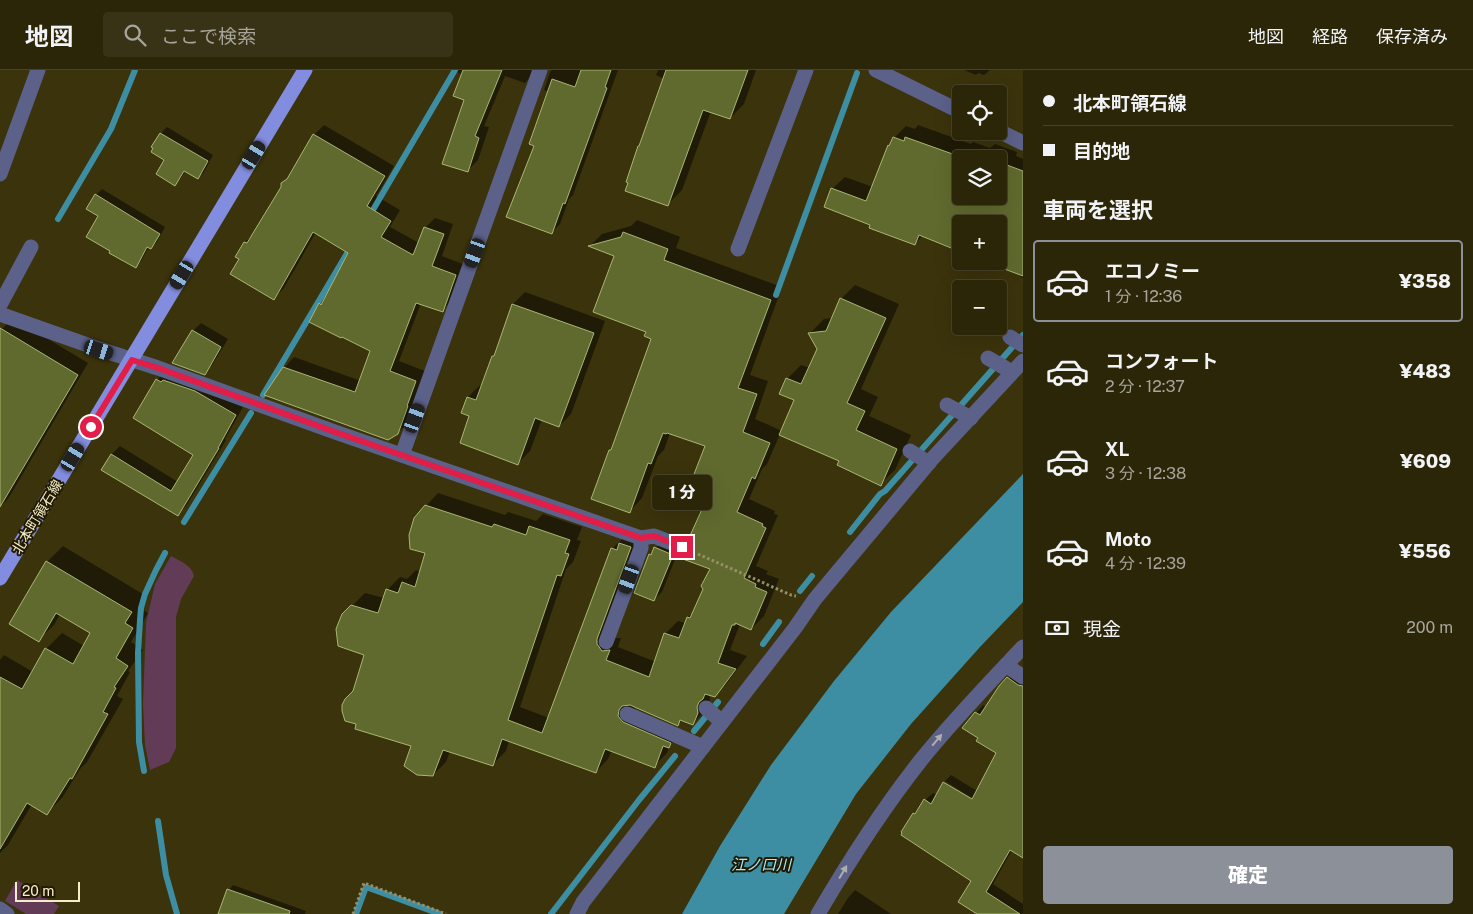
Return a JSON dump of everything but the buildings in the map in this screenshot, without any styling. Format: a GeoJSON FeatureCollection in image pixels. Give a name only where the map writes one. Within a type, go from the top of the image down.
{"type":"FeatureCollection","features":[{"type":"Feature","properties":{"kind":"main road","name":"北本町領石線"},"geometry":{"type":"LineString","coordinates":[[0,578],[305,70]]}},
{"type":"Feature","properties":{"kind":"street"},"geometry":{"type":"LineString","coordinates":[[0,172],[38,70]]}},
{"type":"Feature","properties":{"kind":"street"},"geometry":{"type":"LineString","coordinates":[[402,455],[540,70]]}},
{"type":"Feature","properties":{"kind":"street"},"geometry":{"type":"LineString","coordinates":[[738,249],[806,70]]}},
{"type":"Feature","properties":{"kind":"street"},"geometry":{"type":"LineString","coordinates":[[876,70],[952,108]]}},
{"type":"Feature","properties":{"kind":"street"},"geometry":{"type":"LineString","coordinates":[[1007,135],[1023,143]]}},
{"type":"Feature","properties":{"kind":"street"},"geometry":{"type":"LineString","coordinates":[[0,305],[31,247]]}},
{"type":"Feature","properties":{"kind":"street"},"geometry":{"type":"LineString","coordinates":[[0,314],[641,538],[654,536],[682,547]]}},
{"type":"Feature","properties":{"kind":"street"},"geometry":{"type":"LineString","coordinates":[[988,358],[1012,372]]}},
{"type":"Feature","properties":{"kind":"street"},"geometry":{"type":"LineString","coordinates":[[577,914],[583,902],[815,600],[929,463],[1023,360]]}},
{"type":"Feature","properties":{"kind":"street"},"geometry":{"type":"LineString","coordinates":[[947,404],[971,418]]}},
{"type":"Feature","properties":{"kind":"street"},"geometry":{"type":"LineString","coordinates":[[910,451],[929,463]]}},
{"type":"Feature","properties":{"kind":"street"},"geometry":{"type":"LineString","coordinates":[[606,642],[641,548],[641,538]]}},
{"type":"Feature","properties":{"kind":"street"},"geometry":{"type":"LineString","coordinates":[[818,914],[870,829],[921,760],[1023,647]]}},
{"type":"Feature","properties":{"kind":"street"},"geometry":{"type":"LineString","coordinates":[[1006,665],[1023,676]]}},
{"type":"Feature","properties":{"kind":"street"},"geometry":{"type":"LineString","coordinates":[[706,708],[722,722]]}},
{"type":"Feature","properties":{"kind":"street"},"geometry":{"type":"LineString","coordinates":[[627,714],[703,746]]}},
{"type":"Feature","properties":{"kind":"street"},"geometry":{"type":"LineString","coordinates":[[0,910],[7,914]]}},
{"type":"Feature","properties":{"kind":"path"},"geometry":{"type":"LineString","coordinates":[[682,547],[790,595],[815,600]]}},
{"type":"Feature","properties":{"kind":"path"},"geometry":{"type":"LineString","coordinates":[[353,914],[364,883],[446,914]]}},
{"type":"Feature","properties":{"kind":"shaded area"},"geometry":{"type":"Polygon","coordinates":[[[171,556],[188,566],[194,576],[181,599],[176,617],[176,748],[169,762],[150,770],[145,745],[143,704],[146,623],[155,584],[171,556]]]}},
{"type":"Feature","properties":{"kind":"shaded area"},"geometry":{"type":"Polygon","coordinates":[[[17,880],[59,906],[54,914],[26,914],[5,901],[17,880]]]}},
{"type":"Feature","properties":{"kind":"water","name":"江ノ口川"},"geometry":{"type":"Polygon","coordinates":[[[1023,474],[1023,602],[911,724],[856,794],[784,914],[682,914],[720,846],[771,765],[834,681],[891,612],[1023,474]]]}},
{"type":"Feature","properties":{"kind":"waterway"},"geometry":{"type":"LineString","coordinates":[[58,219],[111,129],[135,70]]}},
{"type":"Feature","properties":{"kind":"waterway"},"geometry":{"type":"LineString","coordinates":[[370,215],[455,70]]}},
{"type":"Feature","properties":{"kind":"waterway"},"geometry":{"type":"LineString","coordinates":[[776,295],[857,73]]}},
{"type":"Feature","properties":{"kind":"waterway"},"geometry":{"type":"LineString","coordinates":[[263,395],[352,245]]}},
{"type":"Feature","properties":{"kind":"waterway"},"geometry":{"type":"LineString","coordinates":[[850,532],[880,494],[885,491],[1023,335]]}},
{"type":"Feature","properties":{"kind":"waterway"},"geometry":{"type":"LineString","coordinates":[[184,522],[251,413]]}},
{"type":"Feature","properties":{"kind":"waterway"},"geometry":{"type":"LineString","coordinates":[[144,771],[139,742],[138,653],[141,608],[145,594],[165,553]]}},
{"type":"Feature","properties":{"kind":"waterway"},"geometry":{"type":"LineString","coordinates":[[800,591],[812,576]]}},
{"type":"Feature","properties":{"kind":"waterway"},"geometry":{"type":"LineString","coordinates":[[763,644],[779,622]]}},
{"type":"Feature","properties":{"kind":"waterway"},"geometry":{"type":"LineString","coordinates":[[694,731],[718,702]]}},
{"type":"Feature","properties":{"kind":"waterway"},"geometry":{"type":"LineString","coordinates":[[551,914],[675,756]]}},
{"type":"Feature","properties":{"kind":"waterway"},"geometry":{"type":"LineString","coordinates":[[158,821],[166,875],[177,914]]}},
{"type":"Feature","properties":{"kind":"waterway"},"geometry":{"type":"LineString","coordinates":[[356,914],[366,887],[440,914]]}},
{"type":"Feature","properties":{"kind":"route"},"geometry":{"type":"LineString","coordinates":[[91,427],[132,360],[641,538],[654,536],[682,547]]}}]}
